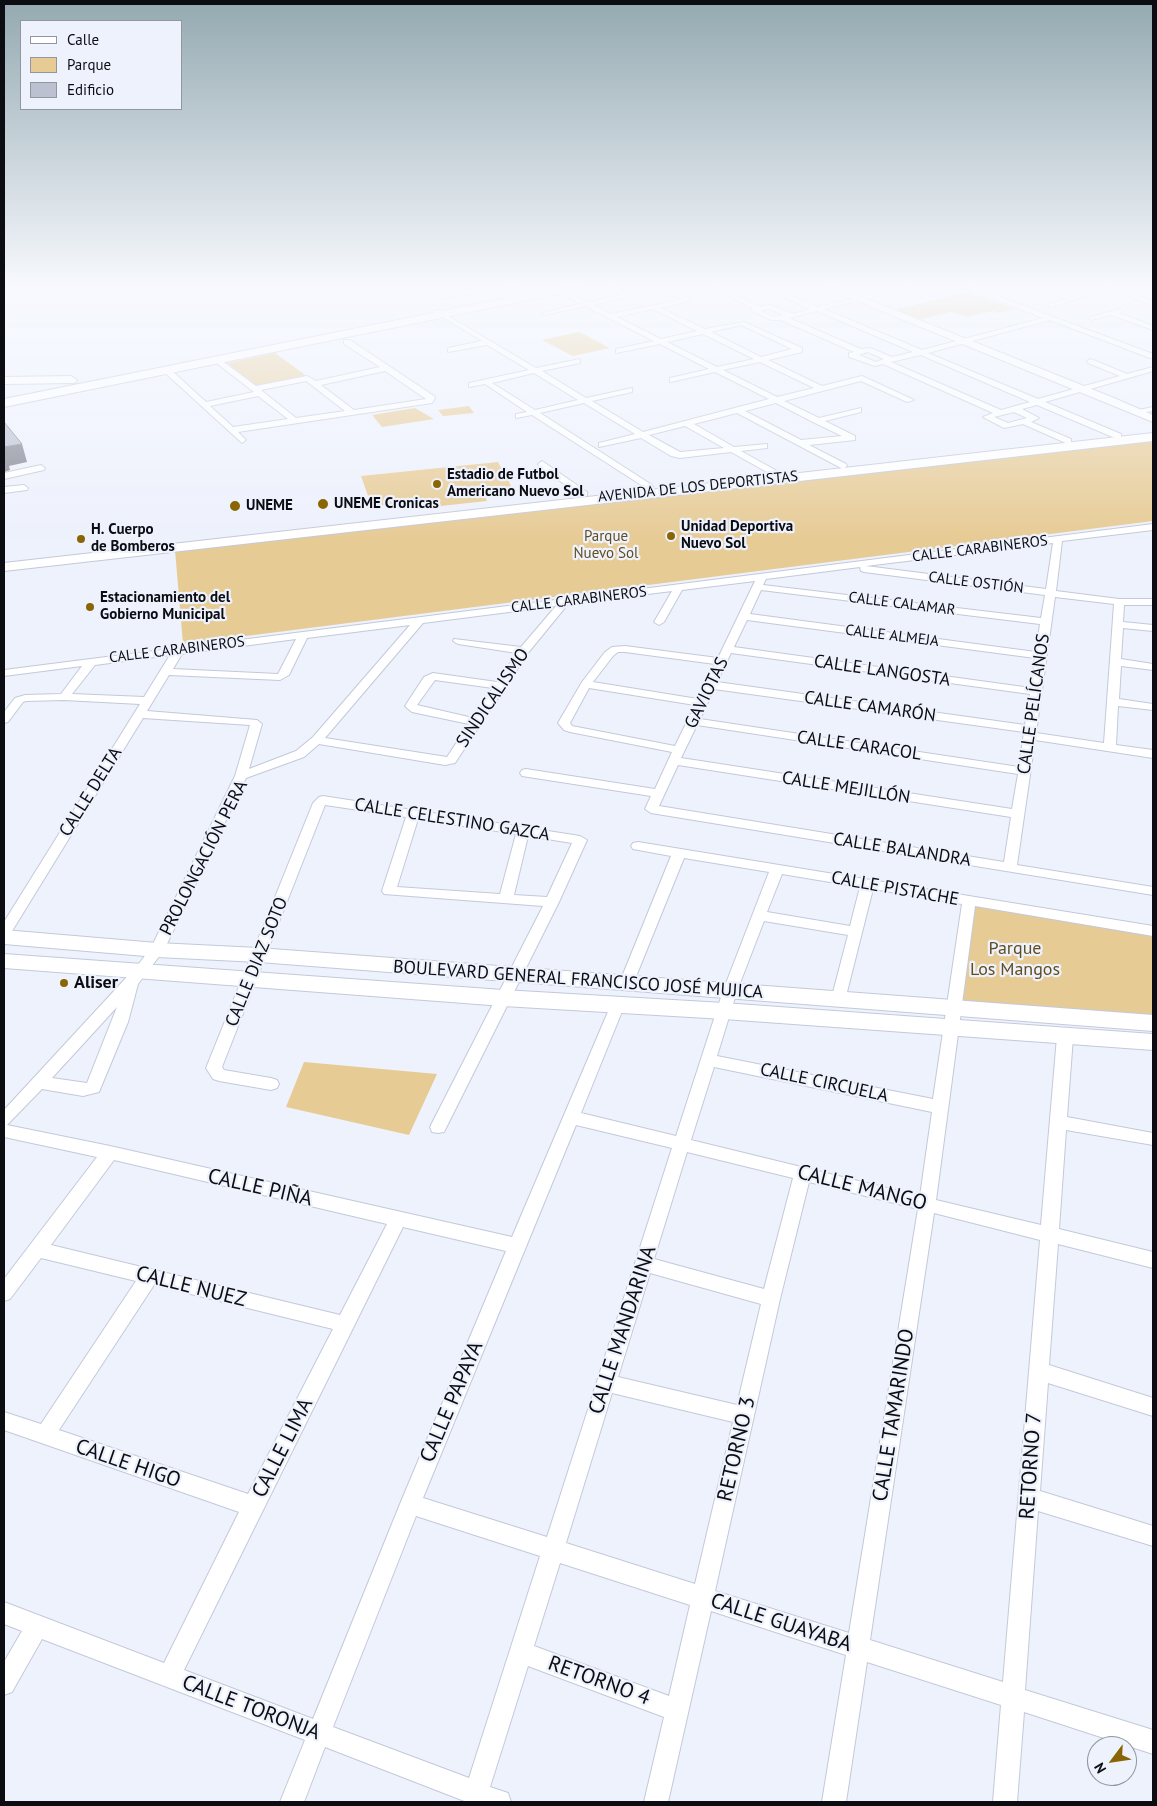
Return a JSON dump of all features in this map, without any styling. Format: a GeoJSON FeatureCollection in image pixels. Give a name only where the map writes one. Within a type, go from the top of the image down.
{"type":"FeatureCollection","features":[{"type":"Feature","properties":{"kind":"main road"},"geometry":{"type":"LineString","coordinates":[[4,397],[91,379],[140,371]]}},
{"type":"Feature","properties":{"kind":"main road"},"geometry":{"type":"LineString","coordinates":[[4,403],[161,371]]}},
{"type":"Feature","properties":{"kind":"main road"},"geometry":{"type":"LineString","coordinates":[[4,381],[91,379]]}},
{"type":"Feature","properties":{"kind":"street"},"geometry":{"type":"LineString","coordinates":[[168,371],[242,440]]}},
{"type":"Feature","properties":{"kind":"street"},"geometry":{"type":"LineString","coordinates":[[232,371],[295,421]]}},
{"type":"Feature","properties":{"kind":"street"},"geometry":{"type":"LineString","coordinates":[[315,384],[371,371]]}},
{"type":"Feature","properties":{"kind":"street"},"geometry":{"type":"LineString","coordinates":[[232,430],[429,401],[431,398],[391,371]]}},
{"type":"Feature","properties":{"kind":"street"},"geometry":{"type":"LineString","coordinates":[[472,385],[530,371]]}},
{"type":"Feature","properties":{"kind":"street"},"geometry":{"type":"LineString","coordinates":[[537,371],[677,455],[764,446]]}},
{"type":"Feature","properties":{"kind":"street"},"geometry":{"type":"LineString","coordinates":[[674,380],[711,371]]}},
{"type":"Feature","properties":{"kind":"street"},"geometry":{"type":"LineString","coordinates":[[719,371],[852,438],[800,442]]}},
{"type":"Feature","properties":{"kind":"street"},"geometry":{"type":"LineString","coordinates":[[785,371],[822,389]]}},
{"type":"Feature","properties":{"kind":"street"},"geometry":{"type":"LineString","coordinates":[[910,371],[1001,413]]}},
{"type":"Feature","properties":{"kind":"street"},"geometry":{"type":"LineString","coordinates":[[965,371],[1118,436]]}},
{"type":"Feature","properties":{"kind":"street"},"geometry":{"type":"LineString","coordinates":[[1039,371],[1138,411],[1153,419]]}},
{"type":"Feature","properties":{"kind":"street"},"geometry":{"type":"LineString","coordinates":[[1116,371],[1128,376]]}},
{"type":"Feature","properties":{"kind":"street"},"geometry":{"type":"LineString","coordinates":[[1015,409],[1035,418],[1007,426],[987,417],[1145,371]]}},
{"type":"Feature","properties":{"kind":"street"},"geometry":{"type":"LineString","coordinates":[[205,405],[307,378],[353,413]]}},
{"type":"Feature","properties":{"kind":"street"},"geometry":{"type":"LineString","coordinates":[[602,445],[862,378],[910,400]]}},
{"type":"Feature","properties":{"kind":"street"},"geometry":{"type":"LineString","coordinates":[[486,382],[649,487]]}},
{"type":"Feature","properties":{"kind":"street"},"geometry":{"type":"LineString","coordinates":[[519,416],[629,390]]}},
{"type":"Feature","properties":{"kind":"street"},"geometry":{"type":"LineString","coordinates":[[1138,411],[1153,409]]}},
{"type":"Feature","properties":{"kind":"street"},"geometry":{"type":"LineString","coordinates":[[738,410],[844,466]]}},
{"type":"Feature","properties":{"kind":"street"},"geometry":{"type":"LineString","coordinates":[[818,421],[858,410]]}},
{"type":"Feature","properties":{"kind":"street"},"geometry":{"type":"LineString","coordinates":[[1025,422],[1068,441]]}},
{"type":"Feature","properties":{"kind":"street"},"geometry":{"type":"LineString","coordinates":[[686,423],[774,473]]}},
{"type":"Feature","properties":{"kind":"street","name":"AVENIDA DE LOS DEPORTISTAS"},"geometry":{"type":"LineString","coordinates":[[4,566],[60,556],[1153,432]]}},
{"type":"Feature","properties":{"kind":"street","name":"AVENIDA DE LOS DEPORTISTAS"},"geometry":{"type":"LineString","coordinates":[[526,503],[584,494],[774,473],[1153,437]]}},
{"type":"Feature","properties":{"kind":"street"},"geometry":{"type":"LineString","coordinates":[[542,464],[584,494]]}},
{"type":"Feature","properties":{"kind":"street"},"geometry":{"type":"LineString","coordinates":[[4,476],[41,468]]}},
{"type":"Feature","properties":{"kind":"street"},"geometry":{"type":"LineString","coordinates":[[4,490],[24,488]]}},
{"type":"Feature","properties":{"kind":"street","name":"CALLE CARABINEROS"},"geometry":{"type":"LineString","coordinates":[[4,673],[679,587],[760,582],[843,566],[1153,527]]}},
{"type":"Feature","properties":{"kind":"street","name":"CALLE PELÍCANOS"},"geometry":{"type":"LineString","coordinates":[[1010,868],[1058,539]]}},
{"type":"Feature","properties":{"kind":"street","name":"AVENIDA DE LOS DEPORTISTAS"},"geometry":{"type":"LineString","coordinates":[[4,558],[60,556]]}},
{"type":"Feature","properties":{"kind":"street","name":"CALLE OSTIÓN"},"geometry":{"type":"LineString","coordinates":[[843,566],[1119,602]]}},
{"type":"Feature","properties":{"kind":"street","name":"GAVIOTAS"},"geometry":{"type":"LineString","coordinates":[[651,809],[760,582]]}},
{"type":"Feature","properties":{"kind":"street","name":"CALLE CALAMAR"},"geometry":{"type":"LineString","coordinates":[[760,582],[1046,622]]}},
{"type":"Feature","properties":{"kind":"street"},"geometry":{"type":"LineString","coordinates":[[659,622],[679,587]]}},
{"type":"Feature","properties":{"kind":"street","name":"SINDICALISMO"},"geometry":{"type":"LineString","coordinates":[[317,740],[451,760],[524,651],[565,602]]}},
{"type":"Feature","properties":{"kind":"street"},"geometry":{"type":"LineString","coordinates":[[1110,748],[1119,602],[1153,602]]}},
{"type":"Feature","properties":{"kind":"street","name":"CALLE ALMEJA"},"geometry":{"type":"LineString","coordinates":[[744,616],[1041,656]]}},
{"type":"Feature","properties":{"kind":"street","name":"PROLONGACIÓN PERA"},"geometry":{"type":"LineString","coordinates":[[4,1120],[158,950],[241,776],[294,756],[317,740],[420,620]]}},
{"type":"Feature","properties":{"kind":"street"},"geometry":{"type":"LineString","coordinates":[[1117,624],[1153,628]]}},
{"type":"Feature","properties":{"kind":"street"},"geometry":{"type":"LineString","coordinates":[[165,672],[280,677],[283,675],[303,635]]}},
{"type":"Feature","properties":{"kind":"street"},"geometry":{"type":"LineString","coordinates":[[458,641],[524,651]]}},
{"type":"Feature","properties":{"kind":"street"},"geometry":{"type":"LineString","coordinates":[[702,703],[586,684],[609,654],[616,649],[625,648],[722,662]]}},
{"type":"Feature","properties":{"kind":"street","name":"CALLE LANGOSTA"},"geometry":{"type":"LineString","coordinates":[[728,649],[1036,692]]}},
{"type":"Feature","properties":{"kind":"street","name":"CALLE DELTA"},"geometry":{"type":"LineString","coordinates":[[4,935],[179,650]]}},
{"type":"Feature","properties":{"kind":"street"},"geometry":{"type":"LineString","coordinates":[[64,697],[92,661]]}},
{"type":"Feature","properties":{"kind":"street"},"geometry":{"type":"LineString","coordinates":[[1115,662],[1153,667]]}},
{"type":"Feature","properties":{"kind":"street"},"geometry":{"type":"LineString","coordinates":[[475,722],[416,710],[411,706],[428,678],[433,676],[500,686]]}},
{"type":"Feature","properties":{"kind":"street","name":"CALLE MEJILLÓN"},"geometry":{"type":"LineString","coordinates":[[586,684],[564,723],[568,728],[677,756],[1018,814]]}},
{"type":"Feature","properties":{"kind":"street","name":"CALLE CAMARÓN"},"geometry":{"type":"LineString","coordinates":[[711,685],[1030,732],[1110,748],[1153,754]]}},
{"type":"Feature","properties":{"kind":"street"},"geometry":{"type":"LineString","coordinates":[[4,720],[19,700],[64,697],[147,701]]}},
{"type":"Feature","properties":{"kind":"street"},"geometry":{"type":"LineString","coordinates":[[1113,702],[1153,707]]}},
{"type":"Feature","properties":{"kind":"street"},"geometry":{"type":"LineString","coordinates":[[139,714],[253,722],[256,724],[241,776]]}},
{"type":"Feature","properties":{"kind":"street","name":"CALLE CARACOL"},"geometry":{"type":"LineString","coordinates":[[694,721],[1024,771]]}},
{"type":"Feature","properties":{"kind":"street"},"geometry":{"type":"LineString","coordinates":[[526,773],[659,793]]}},
{"type":"Feature","properties":{"kind":"street","name":"CALLE CELESTINO GAZCA"},"geometry":{"type":"LineString","coordinates":[[323,800],[580,840]]}},
{"type":"Feature","properties":{"kind":"street","name":"CALLE DIAZ SOTO"},"geometry":{"type":"LineString","coordinates":[[271,1084],[219,1075],[214,1068],[319,803],[323,800]]}},
{"type":"Feature","properties":{"kind":"street","name":"CALLE BALANDRA"},"geometry":{"type":"LineString","coordinates":[[651,809],[1153,891]]}},
{"type":"Feature","properties":{"kind":"street"},"geometry":{"type":"LineString","coordinates":[[413,814],[388,891],[552,902]]}},
{"type":"Feature","properties":{"kind":"street"},"geometry":{"type":"LineString","coordinates":[[506,899],[523,831]]}},
{"type":"Feature","properties":{"kind":"street"},"geometry":{"type":"LineString","coordinates":[[438,1127],[552,902],[580,840]]}},
{"type":"Feature","properties":{"kind":"street","name":"CALLE PISTACHE"},"geometry":{"type":"LineString","coordinates":[[638,846],[1153,931]]}},
{"type":"Feature","properties":{"kind":"street"},"geometry":{"type":"LineString","coordinates":[[626,984],[679,853]]}},
{"type":"Feature","properties":{"kind":"street","name":"CALLE MANDARINA"},"geometry":{"type":"LineString","coordinates":[[476,1794],[727,1001],[777,869]]}},
{"type":"Feature","properties":{"kind":"street"},"geometry":{"type":"LineString","coordinates":[[838,1000],[868,884]]}},
{"type":"Feature","properties":{"kind":"street","name":"CALLE TAMARINDO"},"geometry":{"type":"LineString","coordinates":[[834,1802],[927,1204],[969,901]]}},
{"type":"Feature","properties":{"kind":"street"},"geometry":{"type":"LineString","coordinates":[[759,915],[855,932]]}},
{"type":"Feature","properties":{"kind":"street","name":"BOULEVARD GENERAL FRANCISCO JOSÉ MUJICA"},"geometry":{"type":"LineString","coordinates":[[4,935],[158,950],[259,955],[626,984],[727,1001],[952,1018],[1153,1023]]}},
{"type":"Feature","properties":{"kind":"street","name":"BOULEVARD GENERAL FRANCISCO JOSÉ MUJICA"},"geometry":{"type":"LineString","coordinates":[[4,961],[137,975],[250,979],[503,998],[618,1004],[838,1000],[1064,1037],[1153,1042]]}},
{"type":"Feature","properties":{"kind":"street"},"geometry":{"type":"LineString","coordinates":[[38,1082],[83,1090],[93,1088],[137,975]]}},
{"type":"Feature","properties":{"kind":"street","name":"CALLE PAPAYA"},"geometry":{"type":"LineString","coordinates":[[292,1802],[410,1504],[618,1004]]}},
{"type":"Feature","properties":{"kind":"street","name":"RETORNO 7"},"geometry":{"type":"LineString","coordinates":[[1006,1802],[1064,1037]]}},
{"type":"Feature","properties":{"kind":"street","name":"CALLE CIRCUELA"},"geometry":{"type":"LineString","coordinates":[[708,1060],[940,1107]]}},
{"type":"Feature","properties":{"kind":"street","name":"CALLE MANGO"},"geometry":{"type":"LineString","coordinates":[[571,1117],[1153,1260]]}},
{"type":"Feature","properties":{"kind":"street"},"geometry":{"type":"LineString","coordinates":[[1058,1122],[1153,1139]]}},
{"type":"Feature","properties":{"kind":"street","name":"CALLE PIÑA"},"geometry":{"type":"LineString","coordinates":[[4,1131],[110,1153],[517,1246]]}},
{"type":"Feature","properties":{"kind":"street"},"geometry":{"type":"LineString","coordinates":[[4,1293],[110,1153]]}},
{"type":"Feature","properties":{"kind":"street","name":"RETORNO 3"},"geometry":{"type":"LineString","coordinates":[[704,1598],[771,1299],[802,1173]]}},
{"type":"Feature","properties":{"kind":"street","name":"CALLE LIMA"},"geometry":{"type":"LineString","coordinates":[[169,1676],[398,1220]]}},
{"type":"Feature","properties":{"kind":"street","name":"CALLE NUEZ"},"geometry":{"type":"LineString","coordinates":[[37,1249],[346,1324]]}},
{"type":"Feature","properties":{"kind":"street"},"geometry":{"type":"LineString","coordinates":[[644,1264],[771,1299]]}},
{"type":"Feature","properties":{"kind":"street"},"geometry":{"type":"LineString","coordinates":[[45,1435],[149,1277]]}},
{"type":"Feature","properties":{"kind":"street"},"geometry":{"type":"LineString","coordinates":[[1039,1371],[1153,1407]]}},
{"type":"Feature","properties":{"kind":"street"},"geometry":{"type":"LineString","coordinates":[[606,1383],[745,1416]]}},
{"type":"Feature","properties":{"kind":"street","name":"CALLE HIGO"},"geometry":{"type":"LineString","coordinates":[[4,1421],[253,1506]]}},
{"type":"Feature","properties":{"kind":"street"},"geometry":{"type":"LineString","coordinates":[[1029,1498],[1153,1536]]}},
{"type":"Feature","properties":{"kind":"street","name":"CALLE GUAYABA"},"geometry":{"type":"LineString","coordinates":[[410,1504],[1153,1742]]}},
{"type":"Feature","properties":{"kind":"street"},"geometry":{"type":"LineString","coordinates":[[656,1802],[704,1598]]}},
{"type":"Feature","properties":{"kind":"street","name":"CALLE TORONJA"},"geometry":{"type":"LineString","coordinates":[[4,1613],[499,1802]]}},
{"type":"Feature","properties":{"kind":"street"},"geometry":{"type":"LineString","coordinates":[[4,1684],[38,1626]]}},
{"type":"Feature","properties":{"kind":"street","name":"RETORNO 4"},"geometry":{"type":"LineString","coordinates":[[521,1652],[678,1711]]}},
{"type":"Feature","properties":{"kind":"green space"},"geometry":{"type":"Polygon","coordinates":[[[238,371],[300,371],[308,377],[258,387],[238,371]]]}},
{"type":"Feature","properties":{"kind":"green space"},"geometry":{"type":"Polygon","coordinates":[[[469,406],[474,413],[443,416],[438,410],[469,406]]]}},
{"type":"Feature","properties":{"kind":"green space"},"geometry":{"type":"Polygon","coordinates":[[[415,408],[434,419],[382,427],[372,415],[415,408]]]}},
{"type":"Feature","properties":{"kind":"green space","name":"Unidad Deportiva Nuevo Sol"},"geometry":{"type":"Polygon","coordinates":[[[1153,441],[1153,521],[183,644],[175,550],[1153,441]]]}},
{"type":"Feature","properties":{"kind":"green space","name":"Estadio de Futbol Americano Nuevo Sol"},"geometry":{"type":"Polygon","coordinates":[[[498,462],[514,491],[484,494],[487,501],[404,510],[401,503],[372,507],[361,476],[498,462]]]}},
{"type":"Feature","properties":{"kind":"green space","name":"Parque Los Mangos"},"geometry":{"type":"Polygon","coordinates":[[[975,905],[1153,935],[1153,1015],[959,1003],[975,905]]]}},
{"type":"Feature","properties":{"kind":"green space"},"geometry":{"type":"Polygon","coordinates":[[[304,1062],[437,1074],[409,1135],[286,1107],[304,1062]]]}},
{"type":"Feature","properties":{"kind":"building"},"geometry":{"type":"Polygon","coordinates":[[[4,422],[22,444],[4,447],[4,422]]]}},
{"type":"Feature","properties":{"kind":"place","name":"Estadio de Futbol Americano Nuevo Sol"},"geometry":{"type":"Point","coordinates":[437,484]}},
{"type":"Feature","properties":{"kind":"place","name":"UNEME Cronicas"},"geometry":{"type":"Point","coordinates":[323,504]}},
{"type":"Feature","properties":{"kind":"place","name":"UNEME"},"geometry":{"type":"Point","coordinates":[235,506]}},
{"type":"Feature","properties":{"kind":"place","name":"Unidad Deportiva Nuevo Sol"},"geometry":{"type":"Point","coordinates":[671,536]}},
{"type":"Feature","properties":{"kind":"place","name":"H. Cuerpo de Bomberos"},"geometry":{"type":"Point","coordinates":[81,539]}},
{"type":"Feature","properties":{"kind":"place","name":"Estacionamiento del Gobierno Municipal"},"geometry":{"type":"Point","coordinates":[90,607]}},
{"type":"Feature","properties":{"kind":"place","name":"Aliser"},"geometry":{"type":"Point","coordinates":[64,983]}},
{"type":"Feature","properties":{"kind":"park label","name":"Parque Nuevo Sol"},"geometry":{"type":"Point","coordinates":[606,546]}}]}
